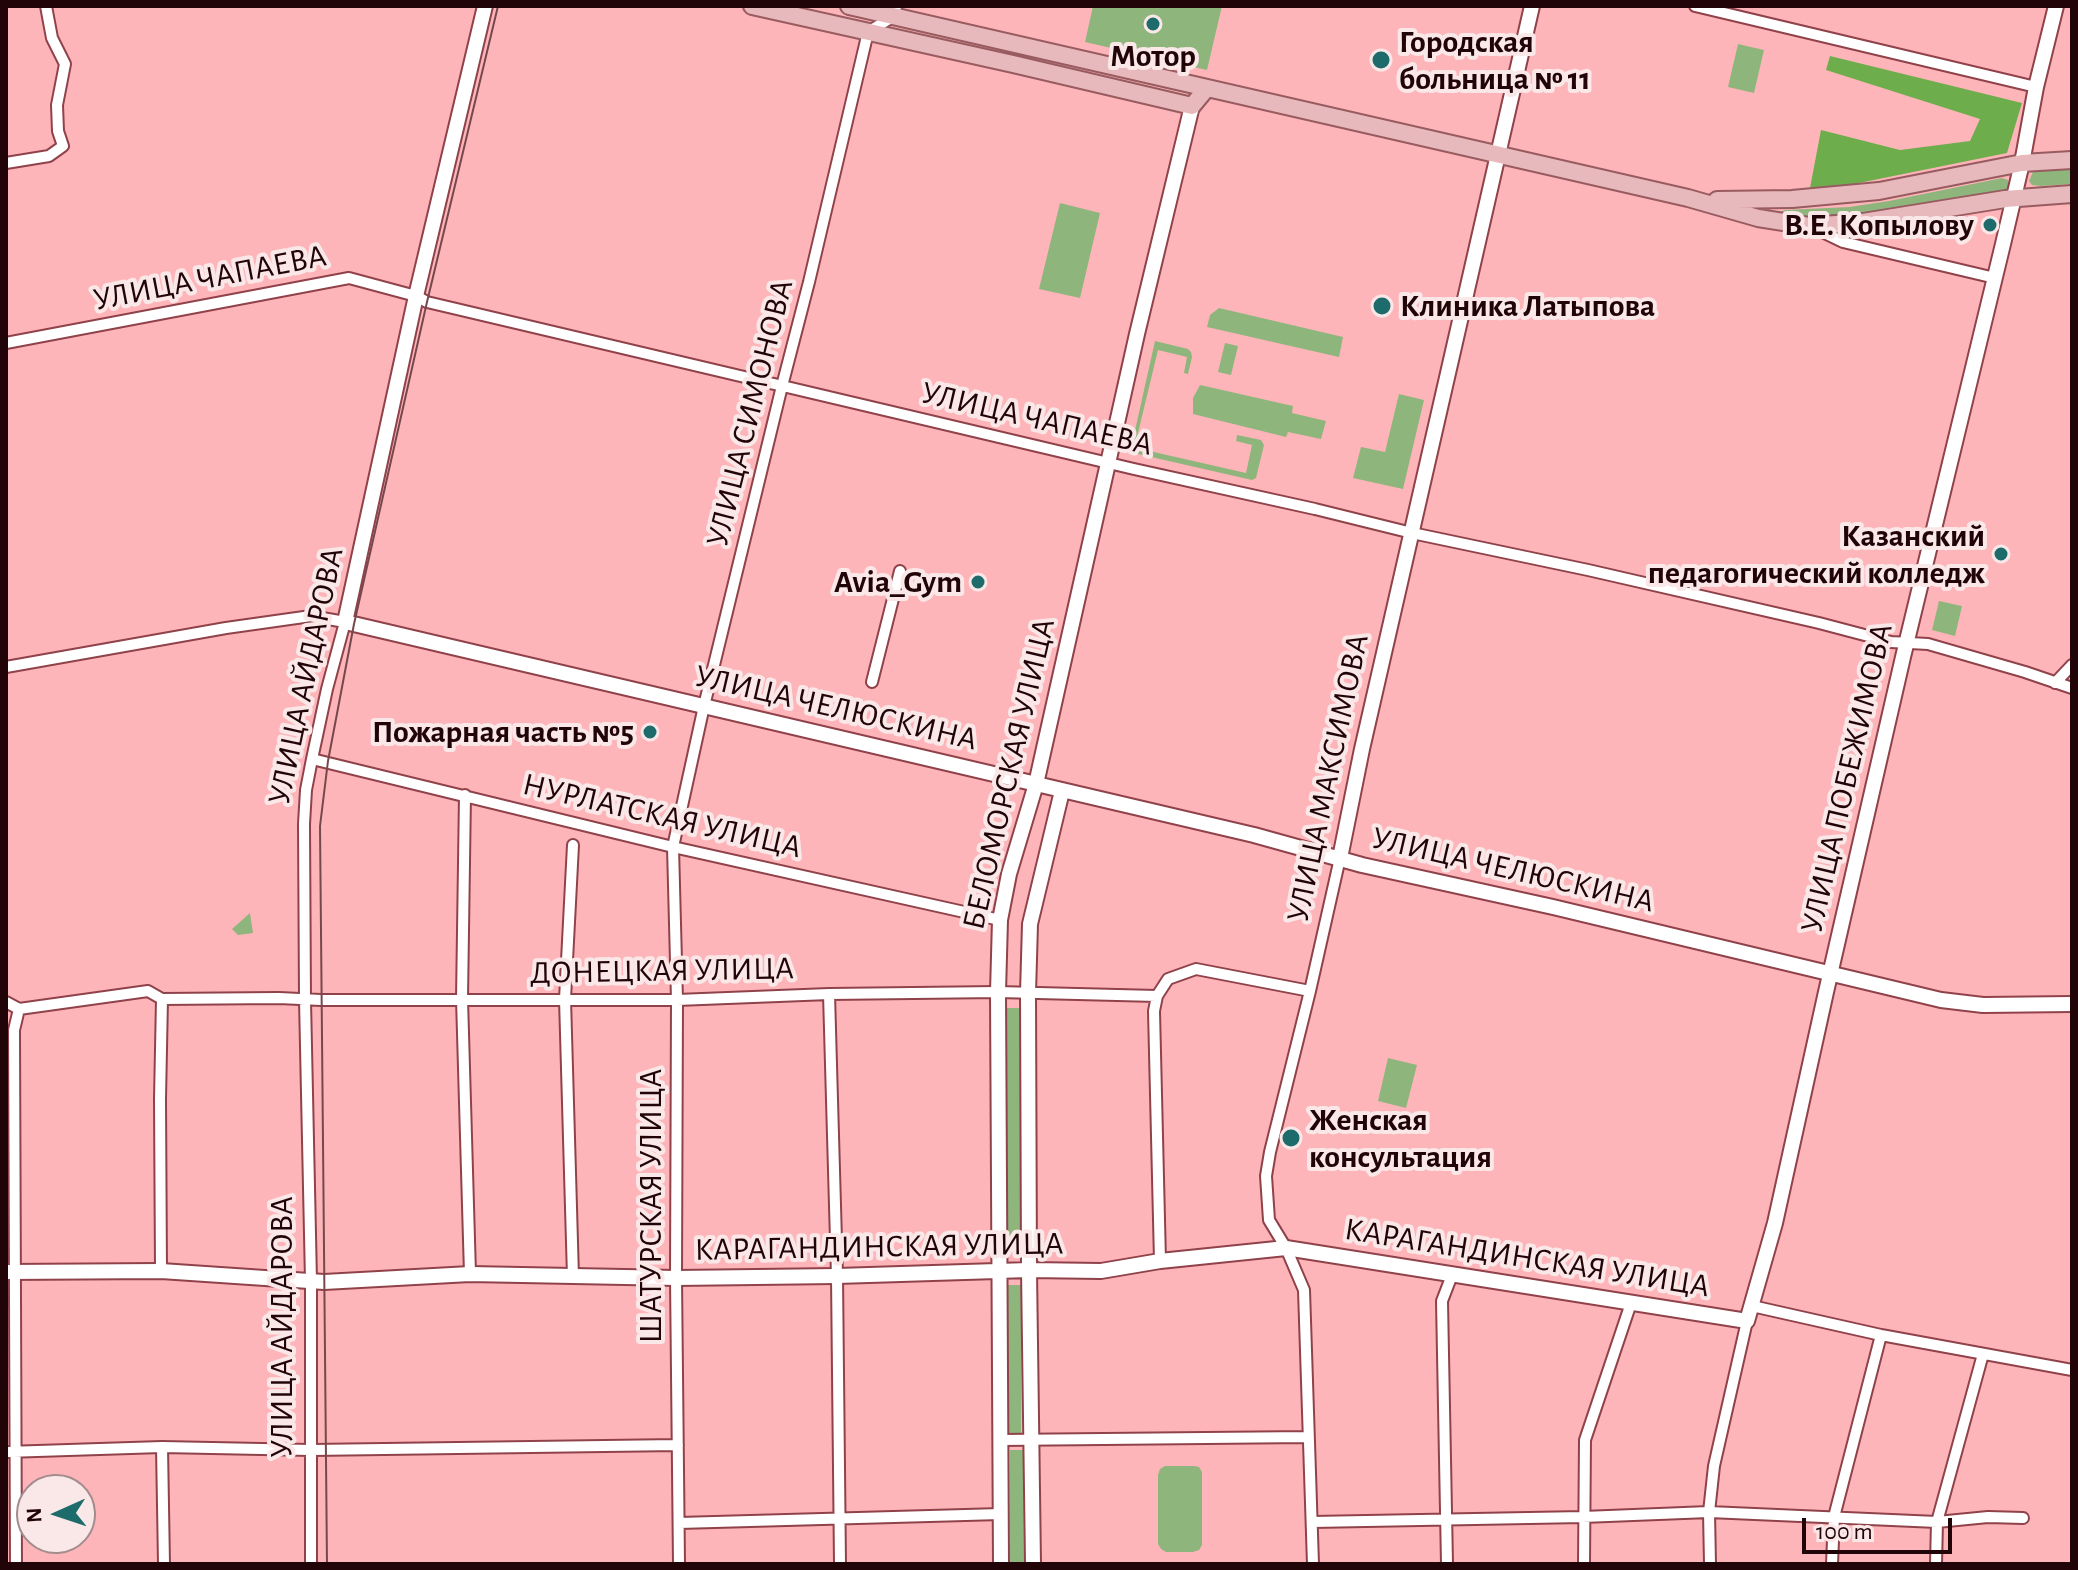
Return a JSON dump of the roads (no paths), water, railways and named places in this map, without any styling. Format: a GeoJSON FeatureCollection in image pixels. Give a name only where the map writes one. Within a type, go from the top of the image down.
{"type":"FeatureCollection","features":[{"type":"Feature","properties":{"kind":"main road"},"geometry":{"type":"LineString","coordinates":[[752,6],[1192,106],[1207,88]]}},
{"type":"Feature","properties":{"kind":"main road"},"geometry":{"type":"LineString","coordinates":[[849,6],[895,11],[1207,88],[1688,198],[1758,218],[1809,226],[1863,222],[2014,198],[2072,194]]}},
{"type":"Feature","properties":{"kind":"main road"},"geometry":{"type":"LineString","coordinates":[[1688,198],[1831,197],[1879,191],[2022,163],[2072,160]]}},
{"type":"Feature","properties":{"kind":"street"},"geometry":{"type":"LineString","coordinates":[[6,163],[49,156],[63,146],[58,131],[57,105],[65,64],[52,38],[46,6]]}},
{"type":"Feature","properties":{"kind":"street","name":"УЛИЦА АЙДАРОВА"},"geometry":{"type":"LineString","coordinates":[[311,1564],[306,790],[416,296],[485,6]]}},
{"type":"Feature","properties":{"kind":"street","name":"УЛИЦА МАКСИМОВА"},"geometry":{"type":"LineString","coordinates":[[1313,1564],[1304,1290],[1286,1248],[1269,1220],[1266,1176],[1532,6]]}},
{"type":"Feature","properties":{"kind":"street"},"geometry":{"type":"LineString","coordinates":[[1695,6],[2036,87]]}},
{"type":"Feature","properties":{"kind":"street","name":"УЛИЦА ПОБЕЖИМОВА"},"geometry":{"type":"LineString","coordinates":[[1710,1564],[1709,1512],[1714,1466],[1747,1321],[1775,1223],[1906,644],[2014,198],[2056,6]]}},
{"type":"Feature","properties":{"kind":"street"},"geometry":{"type":"LineString","coordinates":[[868,32],[895,11]]}},
{"type":"Feature","properties":{"kind":"street","name":"УЛИЦА СИМОНОВА"},"geometry":{"type":"LineString","coordinates":[[673,847],[704,706],[868,32]]}},
{"type":"Feature","properties":{"kind":"street","name":"БЕЛОМОРСКАЯ УЛИЦА"},"geometry":{"type":"LineString","coordinates":[[1001,1564],[1000,920],[1009,874],[1036,784],[1192,106]]}},
{"type":"Feature","properties":{"kind":"street"},"geometry":{"type":"LineString","coordinates":[[1809,226],[1843,242],[1995,278]]}},
{"type":"Feature","properties":{"kind":"street","name":"УЛИЦА ЧАПАЕВА"},"geometry":{"type":"LineString","coordinates":[[6,343],[349,278],[416,296],[427,302],[1412,533],[1588,570],[1891,642],[1928,644],[2072,688]]}},
{"type":"Feature","properties":{"kind":"street"},"geometry":{"type":"LineString","coordinates":[[872,682],[900,571]]}},
{"type":"Feature","properties":{"kind":"street","name":"УЛИЦА ЧЕЛЮСКИНА"},"geometry":{"type":"LineString","coordinates":[[6,667],[311,616],[1254,835],[1362,865],[1941,1000],[1983,1005],[2072,1004]]}},
{"type":"Feature","properties":{"kind":"street"},"geometry":{"type":"LineString","coordinates":[[2055,683],[2072,665]]}},
{"type":"Feature","properties":{"kind":"street","name":"НУРЛАТСКАЯ УЛИЦА"},"geometry":{"type":"LineString","coordinates":[[312,759],[673,847],[1000,920]]}},
{"type":"Feature","properties":{"kind":"street","name":"БЕЛОМОРСКАЯ УЛИЦА"},"geometry":{"type":"LineString","coordinates":[[1033,1564],[1029,1270],[1030,924],[1062,791]]}},
{"type":"Feature","properties":{"kind":"street"},"geometry":{"type":"LineString","coordinates":[[465,795],[462,999],[470,1274]]}},
{"type":"Feature","properties":{"kind":"street"},"geometry":{"type":"LineString","coordinates":[[573,845],[565,999],[573,1277]]}},
{"type":"Feature","properties":{"kind":"street","name":"ШАТУРСКАЯ УЛИЦА"},"geometry":{"type":"LineString","coordinates":[[673,847],[677,1000],[679,1564]]}},
{"type":"Feature","properties":{"kind":"street"},"geometry":{"type":"LineString","coordinates":[[1160,1261],[1154,1011],[1157,996],[1168,979],[1196,969],[1310,991]]}},
{"type":"Feature","properties":{"kind":"street","name":"ДОНЕЦКАЯ УЛИЦА"},"geometry":{"type":"LineString","coordinates":[[19,1009],[148,991],[162,999],[305,1000],[677,1000],[998,992],[1157,996]]}},
{"type":"Feature","properties":{"kind":"street"},"geometry":{"type":"LineString","coordinates":[[829,994],[837,1276],[840,1564]]}},
{"type":"Feature","properties":{"kind":"street"},"geometry":{"type":"LineString","coordinates":[[161,1271],[162,999]]}},
{"type":"Feature","properties":{"kind":"street"},"geometry":{"type":"LineString","coordinates":[[6,1002],[19,1009],[14,1030],[10,1452],[16,1564]]}},
{"type":"Feature","properties":{"kind":"street","name":"КАРАГАНДИНСКАЯ УЛИЦА"},"geometry":{"type":"LineString","coordinates":[[11,1273],[161,1271],[311,1281],[470,1274],[676,1278],[1101,1271],[1160,1261],[1286,1248],[1747,1321]]}},
{"type":"Feature","properties":{"kind":"street"},"geometry":{"type":"LineString","coordinates":[[1447,1564],[1442,1301],[1452,1275]]}},
{"type":"Feature","properties":{"kind":"street"},"geometry":{"type":"LineString","coordinates":[[1584,1564],[1585,1440],[1631,1303]]}},
{"type":"Feature","properties":{"kind":"street","name":"КАРАГАНДИНСКАЯ УЛИЦА"},"geometry":{"type":"LineString","coordinates":[[1752,1306],[1881,1335],[2072,1370]]}},
{"type":"Feature","properties":{"kind":"street"},"geometry":{"type":"LineString","coordinates":[[1832,1564],[1834,1517],[1881,1335]]}},
{"type":"Feature","properties":{"kind":"street"},"geometry":{"type":"LineString","coordinates":[[1936,1564],[1937,1522],[1983,1354]]}},
{"type":"Feature","properties":{"kind":"street"},"geometry":{"type":"LineString","coordinates":[[1001,1440],[1308,1437]]}},
{"type":"Feature","properties":{"kind":"street"},"geometry":{"type":"LineString","coordinates":[[10,1452],[162,1447],[311,1450],[678,1445]]}},
{"type":"Feature","properties":{"kind":"street"},"geometry":{"type":"LineString","coordinates":[[162,1447],[164,1564]]}},
{"type":"Feature","properties":{"kind":"street"},"geometry":{"type":"LineString","coordinates":[[1312,1522],[1709,1512],[1937,1522],[1988,1517],[2023,1518]]}},
{"type":"Feature","properties":{"kind":"street"},"geometry":{"type":"LineString","coordinates":[[679,1523],[1001,1514]]}},
{"type":"Feature","properties":{"kind":"tram line"},"geometry":{"type":"LineString","coordinates":[[327,1564],[320,826],[328,761],[354,624],[498,6]]}},
{"type":"Feature","properties":{"kind":"place","name":"Мотор"},"geometry":{"type":"Point","coordinates":[1153,24]}},
{"type":"Feature","properties":{"kind":"place","name":"Городская больница № 11"},"geometry":{"type":"Point","coordinates":[1381,60]}},
{"type":"Feature","properties":{"kind":"place","name":"В.Е. Копылову"},"geometry":{"type":"Point","coordinates":[1990,225]}},
{"type":"Feature","properties":{"kind":"place","name":"Клиника Латыпова"},"geometry":{"type":"Point","coordinates":[1382,306]}},
{"type":"Feature","properties":{"kind":"place","name":"Казанский педагогический колледж"},"geometry":{"type":"Point","coordinates":[2001,554]}},
{"type":"Feature","properties":{"kind":"place","name":"Avia_Gym"},"geometry":{"type":"Point","coordinates":[978,582]}},
{"type":"Feature","properties":{"kind":"place","name":"Пожарная часть №5"},"geometry":{"type":"Point","coordinates":[650,732]}},
{"type":"Feature","properties":{"kind":"place","name":"Женская консультация"},"geometry":{"type":"Point","coordinates":[1291,1138]}}]}
